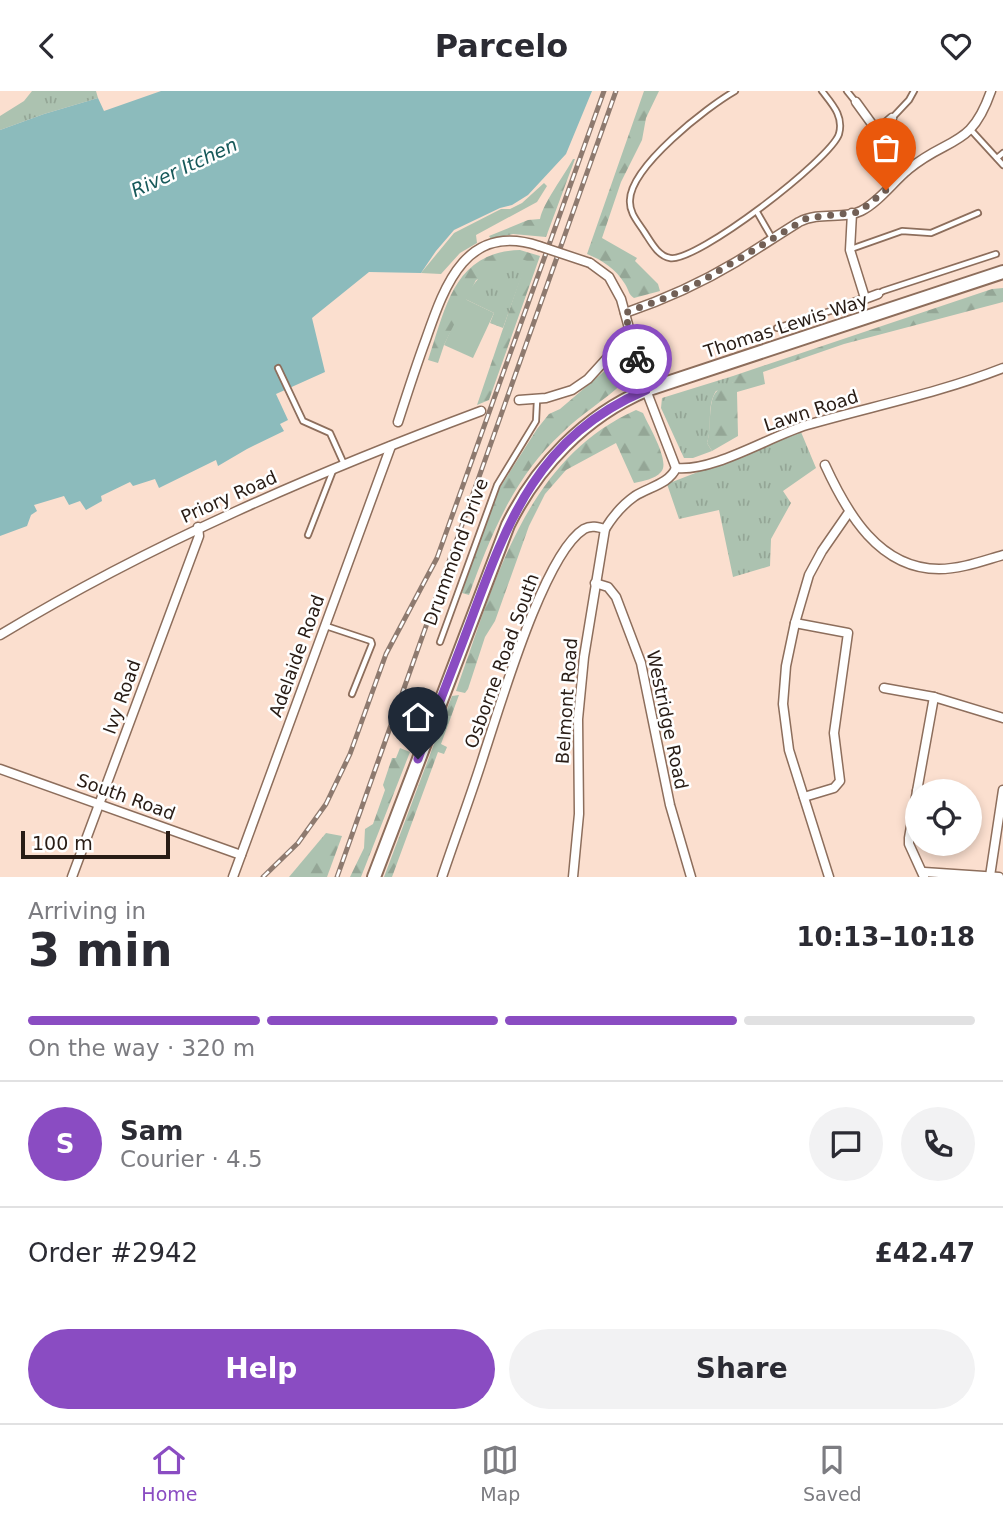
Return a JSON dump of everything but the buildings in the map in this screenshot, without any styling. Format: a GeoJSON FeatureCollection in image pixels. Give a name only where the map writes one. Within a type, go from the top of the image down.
{"type":"FeatureCollection","features":[{"type":"Feature","properties":{"kind":"main road","name":"Thomas Lewis Way"},"geometry":{"type":"LineString","coordinates":[[374,877],[497,550],[516,508],[551,459],[566,443],[612,407],[646,390],[1003,272]]}},
{"type":"Feature","properties":{"kind":"street"},"geometry":{"type":"LineString","coordinates":[[625,313],[693,286],[807,218],[852,213],[865,208],[906,171],[971,130],[982,114],[991,91]]}},
{"type":"Feature","properties":{"kind":"street"},"geometry":{"type":"LineString","coordinates":[[856,102],[906,171]]}},
{"type":"Feature","properties":{"kind":"street"},"geometry":{"type":"LineString","coordinates":[[878,131],[892,118]]}},
{"type":"Feature","properties":{"kind":"street"},"geometry":{"type":"LineString","coordinates":[[852,213],[850,250],[865,298]]}},
{"type":"Feature","properties":{"kind":"street"},"geometry":{"type":"LineString","coordinates":[[398,422],[439,299],[455,270],[482,247],[513,240],[590,263],[609,277],[618,292],[646,390],[676,468]]}},
{"type":"Feature","properties":{"kind":"street"},"geometry":{"type":"LineString","coordinates":[[846,306],[878,294]]}},
{"type":"Feature","properties":{"kind":"street"},"geometry":{"type":"LineString","coordinates":[[519,400],[537,400],[572,390],[588,379],[608,356],[634,349]]}},
{"type":"Feature","properties":{"kind":"street","name":"Lawn Road"},"geometry":{"type":"LineString","coordinates":[[605,529],[620,508],[636,495],[666,481],[676,468],[690,469],[805,426],[943,389],[1003,368]]}},
{"type":"Feature","properties":{"kind":"street","name":"Priory Road"},"geometry":{"type":"LineString","coordinates":[[0,635],[74,591],[198,527],[344,464],[481,411]]}},
{"type":"Feature","properties":{"kind":"street","name":"Adelaide Road"},"geometry":{"type":"LineString","coordinates":[[233,877],[391,446]]}},
{"type":"Feature","properties":{"kind":"street"},"geometry":{"type":"LineString","coordinates":[[825,465],[849,512],[881,550],[915,566],[938,569],[964,566],[1003,555]]}},
{"type":"Feature","properties":{"kind":"street"},"geometry":{"type":"LineString","coordinates":[[829,877],[789,750],[783,704],[786,666],[794,623],[808,575],[821,551],[849,512]]}},
{"type":"Feature","properties":{"kind":"street","name":"Ivy Road"},"geometry":{"type":"LineString","coordinates":[[72,877],[199,535],[198,527]]}},
{"type":"Feature","properties":{"kind":"street","name":"Osborne Road South"},"geometry":{"type":"LineString","coordinates":[[442,877],[499,706],[533,613],[553,569],[583,530],[591,527],[605,529]]}},
{"type":"Feature","properties":{"kind":"street","name":"Belmont Road"},"geometry":{"type":"LineString","coordinates":[[573,877],[579,814],[578,719],[584,657],[605,529]]}},
{"type":"Feature","properties":{"kind":"street","name":"Westridge Road"},"geometry":{"type":"LineString","coordinates":[[595,583],[608,587],[616,597],[641,663],[670,805],[691,877]]}},
{"type":"Feature","properties":{"kind":"street"},"geometry":{"type":"LineString","coordinates":[[794,623],[848,633],[834,733],[840,781],[834,787],[804,797]]}},
{"type":"Feature","properties":{"kind":"street"},"geometry":{"type":"LineString","coordinates":[[884,688],[934,697],[1003,718]]}},
{"type":"Feature","properties":{"kind":"street"},"geometry":{"type":"LineString","coordinates":[[919,779],[934,697]]}},
{"type":"Feature","properties":{"kind":"street","name":"South Road"},"geometry":{"type":"LineString","coordinates":[[0,769],[241,855]]}},
{"type":"Feature","properties":{"kind":"street"},"geometry":{"type":"LineString","coordinates":[[914,856],[924,875],[995,876],[1003,790]]}},
{"type":"Feature","properties":{"kind":"lane"},"geometry":{"type":"LineString","coordinates":[[735,91],[695,117],[644,170],[634,185],[629,198],[631,211],[656,249],[670,258],[681,258],[757,212],[782,193],[837,138],[840,121],[838,114],[822,91]]}},
{"type":"Feature","properties":{"kind":"lane"},"geometry":{"type":"LineString","coordinates":[[847,91],[856,102]]}},
{"type":"Feature","properties":{"kind":"lane"},"geometry":{"type":"LineString","coordinates":[[892,118],[914,91]]}},
{"type":"Feature","properties":{"kind":"lane"},"geometry":{"type":"LineString","coordinates":[[971,130],[1003,165]]}},
{"type":"Feature","properties":{"kind":"lane"},"geometry":{"type":"LineString","coordinates":[[997,157],[1003,153]]}},
{"type":"Feature","properties":{"kind":"lane"},"geometry":{"type":"LineString","coordinates":[[757,212],[772,239]]}},
{"type":"Feature","properties":{"kind":"lane"},"geometry":{"type":"LineString","coordinates":[[850,250],[902,231],[931,233],[978,213]]}},
{"type":"Feature","properties":{"kind":"lane"},"geometry":{"type":"LineString","coordinates":[[878,294],[996,254]]}},
{"type":"Feature","properties":{"kind":"lane"},"geometry":{"type":"LineString","coordinates":[[777,328],[846,306]]}},
{"type":"Feature","properties":{"kind":"lane"},"geometry":{"type":"LineString","coordinates":[[278,368],[303,421],[330,433],[344,464]]}},
{"type":"Feature","properties":{"kind":"lane","name":"Drummond Drive"},"geometry":{"type":"LineString","coordinates":[[440,642],[497,485],[536,421],[537,400]]}},
{"type":"Feature","properties":{"kind":"lane"},"geometry":{"type":"LineString","coordinates":[[308,535],[335,468]]}},
{"type":"Feature","properties":{"kind":"lane"},"geometry":{"type":"LineString","coordinates":[[326,626],[372,644],[352,694]]}},
{"type":"Feature","properties":{"kind":"green space"},"geometry":{"type":"Polygon","coordinates":[[[32,91],[96,91],[98,98],[0,130],[0,116],[24,101],[32,91]]]}},
{"type":"Feature","properties":{"kind":"green space"},"geometry":{"type":"Polygon","coordinates":[[[644,91],[659,91],[646,118],[642,140],[621,182],[602,238],[637,258],[635,261],[658,284],[660,291],[634,298],[613,269],[587,254],[644,91]]]}},
{"type":"Feature","properties":{"kind":"green space"},"geometry":{"type":"Polygon","coordinates":[[[573,159],[546,237],[513,234],[491,239],[489,236],[528,220],[540,219],[549,197],[573,159]]]}},
{"type":"Feature","properties":{"kind":"green space"},"geometry":{"type":"Polygon","coordinates":[[[544,183],[547,186],[537,202],[476,235],[477,243],[460,253],[441,274],[421,273],[454,233],[501,209],[510,209],[522,203],[544,183]]]}},
{"type":"Feature","properties":{"kind":"green space"},"geometry":{"type":"Polygon","coordinates":[[[520,250],[540,256],[489,400],[477,405],[526,261],[476,280],[438,363],[428,360],[447,303],[466,272],[480,261],[498,253],[520,250]]]}},
{"type":"Feature","properties":{"kind":"green space"},"geometry":{"type":"Polygon","coordinates":[[[516,257],[527,261],[503,328],[490,323],[494,313],[465,299],[485,272],[516,257]]]}},
{"type":"Feature","properties":{"kind":"green space"},"geometry":{"type":"Polygon","coordinates":[[[1003,288],[1003,302],[844,344],[763,372],[765,384],[737,392],[738,436],[712,451],[707,443],[714,395],[720,388],[733,382],[733,376],[992,289],[1003,288]]]}},
{"type":"Feature","properties":{"kind":"green space"},"geometry":{"type":"Polygon","coordinates":[[[465,299],[494,313],[473,358],[444,345],[465,299]]]}},
{"type":"Feature","properties":{"kind":"green space"},"geometry":{"type":"Polygon","coordinates":[[[615,362],[624,365],[624,382],[569,426],[530,469],[505,508],[469,595],[462,593],[499,489],[537,429],[549,414],[560,409],[615,362]]]}},
{"type":"Feature","properties":{"kind":"green space"},"geometry":{"type":"Polygon","coordinates":[[[733,376],[733,382],[728,388],[716,391],[713,397],[707,443],[712,451],[693,458],[684,458],[661,408],[662,398],[733,376]]]}},
{"type":"Feature","properties":{"kind":"green space"},"geometry":{"type":"Polygon","coordinates":[[[636,410],[643,413],[658,443],[663,460],[661,472],[652,478],[634,483],[616,443],[566,470],[545,494],[529,526],[495,621],[485,637],[468,689],[465,693],[456,691],[500,569],[518,529],[540,493],[566,460],[598,432],[636,410]]]}},
{"type":"Feature","properties":{"kind":"green space"},"geometry":{"type":"Polygon","coordinates":[[[801,432],[816,468],[783,491],[791,503],[771,539],[770,566],[733,577],[719,510],[679,519],[667,484],[801,432]]]}},
{"type":"Feature","properties":{"kind":"green space"},"geometry":{"type":"Polygon","coordinates":[[[459,695],[441,744],[447,747],[444,754],[438,752],[392,877],[384,877],[452,696],[459,695]]]}},
{"type":"Feature","properties":{"kind":"green space"},"geometry":{"type":"Polygon","coordinates":[[[400,748],[410,752],[361,877],[350,877],[364,848],[365,829],[373,824],[385,790],[383,785],[392,758],[396,758],[400,748]]]}},
{"type":"Feature","properties":{"kind":"green space"},"geometry":{"type":"Polygon","coordinates":[[[326,833],[342,836],[327,877],[289,877],[326,833]]]}},
{"type":"Feature","properties":{"kind":"water","name":"River Itchen"},"geometry":{"type":"Polygon","coordinates":[[[161,91],[592,91],[566,154],[528,195],[512,205],[454,230],[421,273],[369,272],[312,318],[325,372],[276,394],[288,420],[280,424],[284,431],[218,466],[216,460],[159,488],[155,479],[133,486],[130,482],[101,496],[102,501],[86,510],[80,501],[69,505],[64,496],[34,505],[37,511],[31,515],[27,526],[0,536],[0,130],[98,98],[104,111],[161,91]]]}},
{"type":"Feature","properties":{"kind":"railway"},"geometry":{"type":"LineString","coordinates":[[263,877],[298,843],[326,804],[350,754],[386,654],[437,558],[604,91]]}},
{"type":"Feature","properties":{"kind":"railway"},"geometry":{"type":"LineString","coordinates":[[337,877],[616,91]]}},
{"type":"Feature","properties":{"kind":"way so far"},"geometry":{"type":"LineString","coordinates":[[637,359],[625,313],[702,281],[807,218],[859,212],[886,190]]}},
{"type":"Feature","properties":{"kind":"route"},"geometry":{"type":"LineString","coordinates":[[418,759],[497,550],[516,508],[551,459],[566,443],[612,407],[646,390],[637,359]]}}]}
